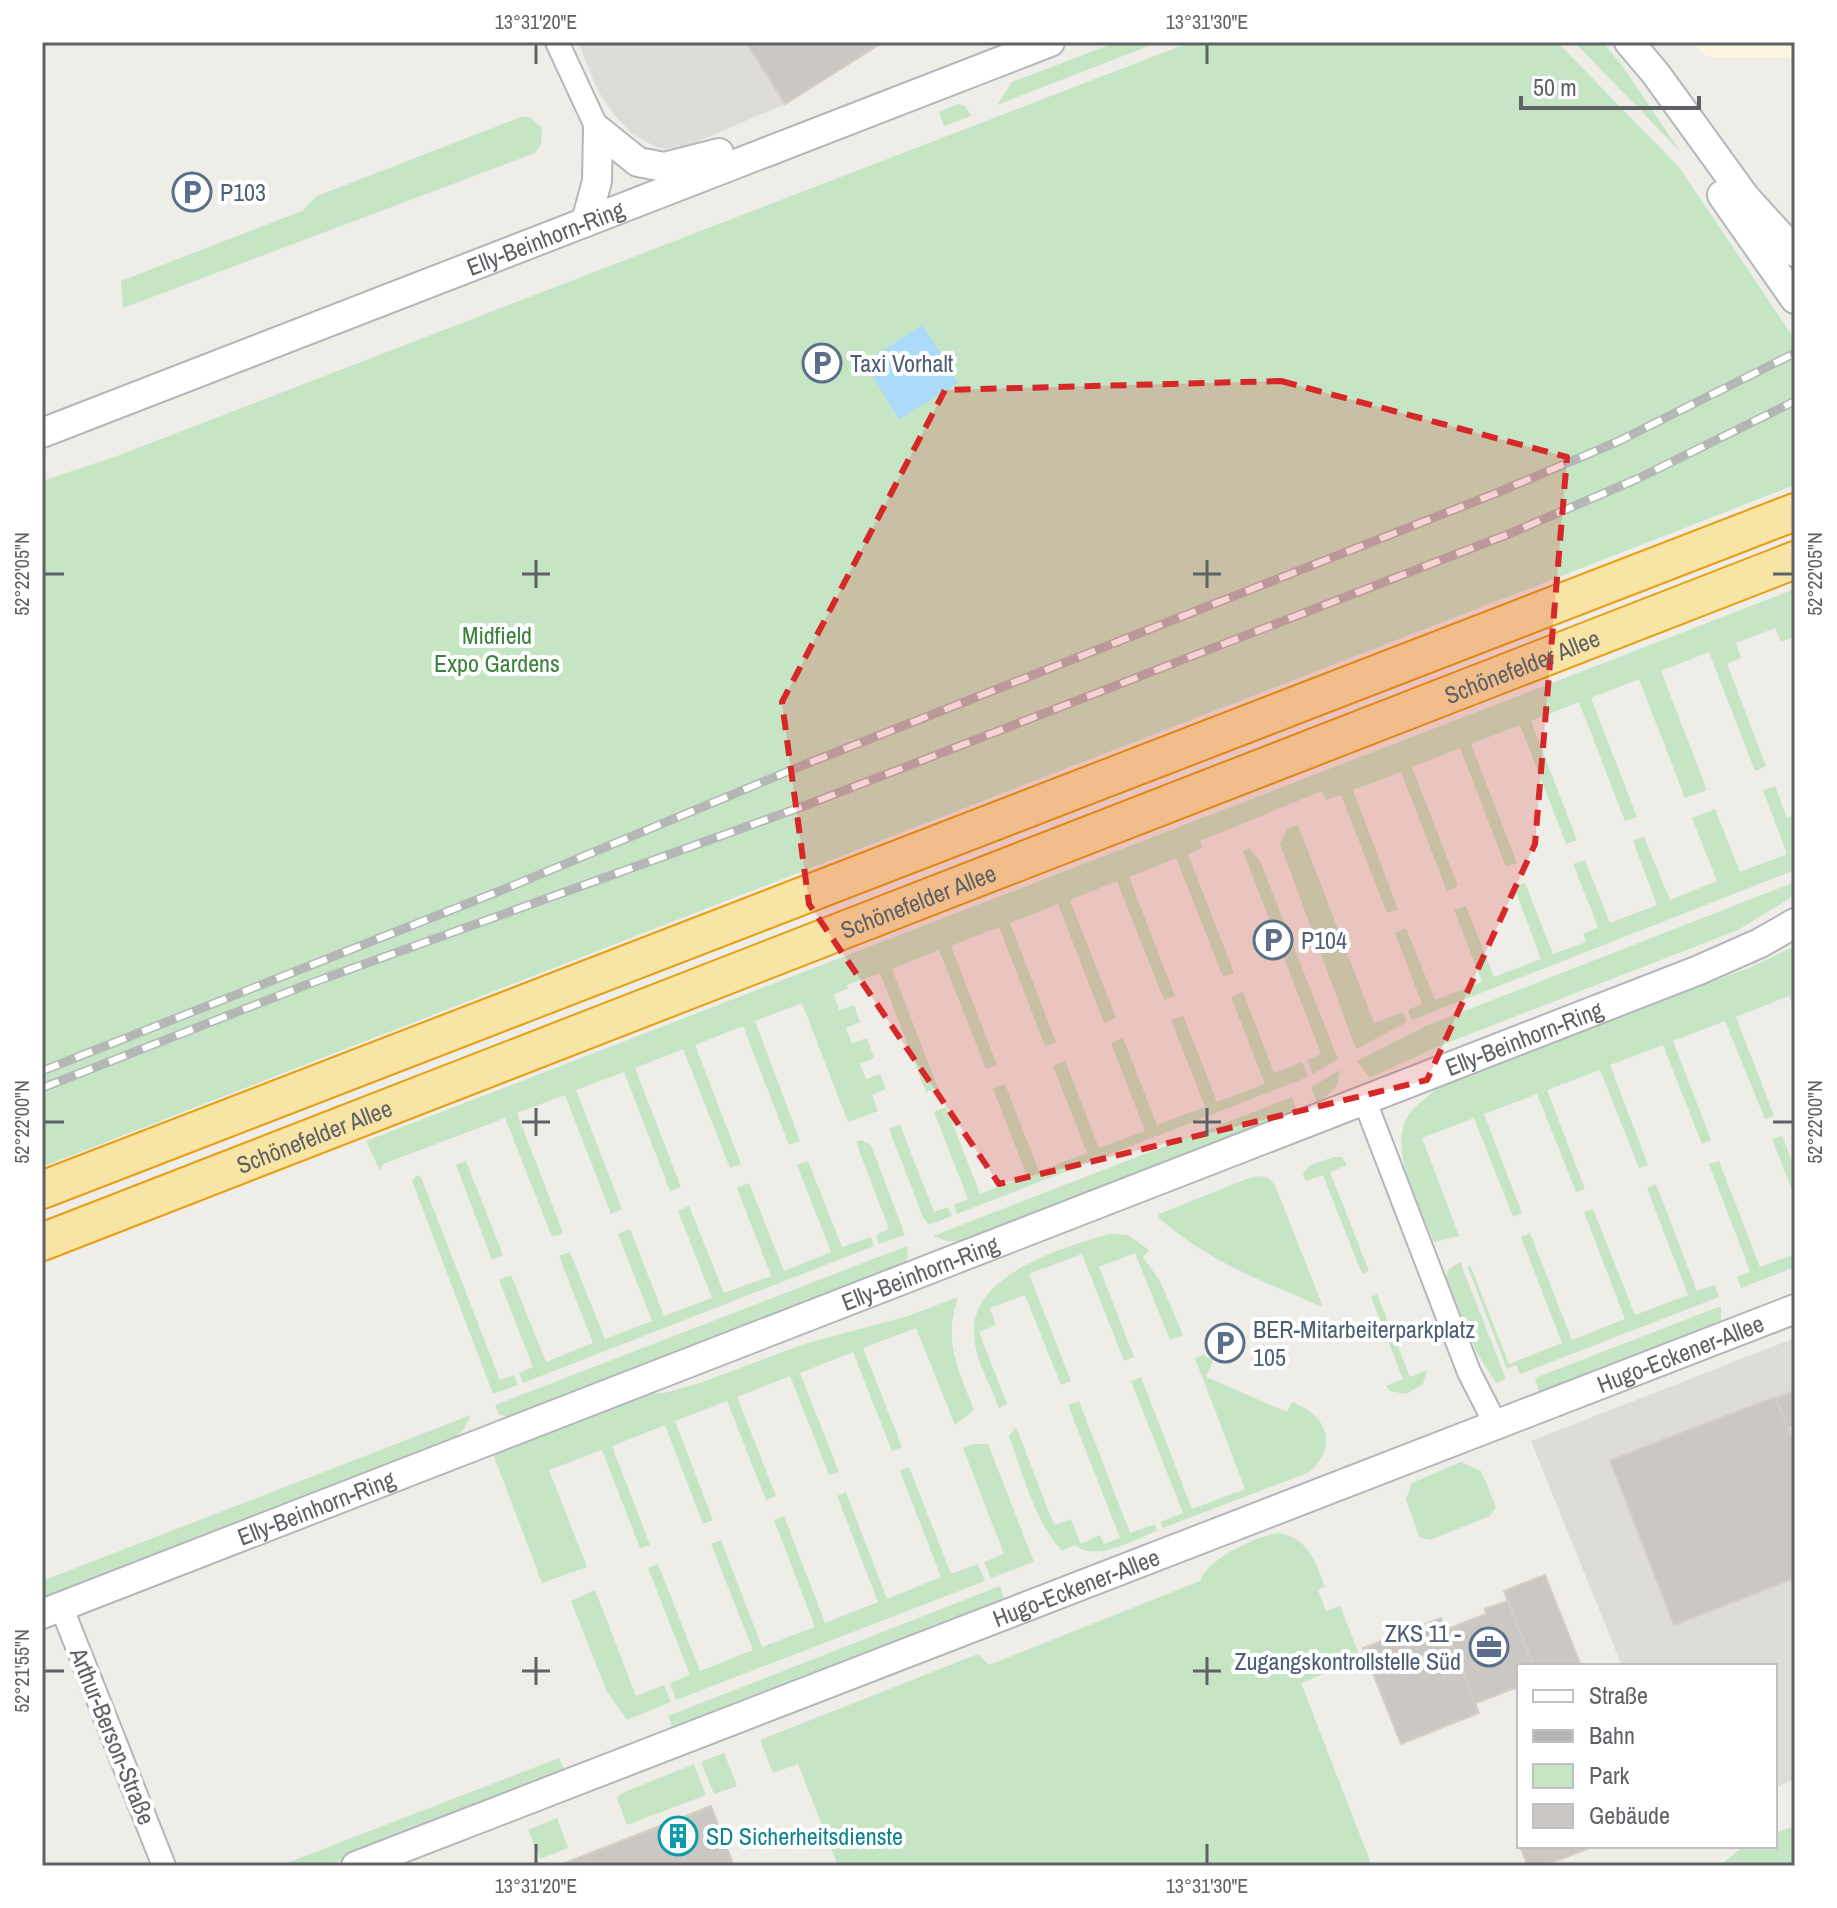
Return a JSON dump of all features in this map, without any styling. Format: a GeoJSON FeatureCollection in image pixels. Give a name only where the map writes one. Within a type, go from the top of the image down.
{"type":"FeatureCollection","features":[{"type":"Feature","properties":{"kind":"highway","name":"Schönefelder Allee"},"geometry":{"type":"LineString","coordinates":[[42,1190],[1795,512]]}},
{"type":"Feature","properties":{"kind":"highway","name":"Schönefelder Allee"},"geometry":{"type":"LineString","coordinates":[[42,1242],[1795,560]]}},
{"type":"Feature","properties":{"kind":"street"},"geometry":{"type":"LineString","coordinates":[[557,42],[598,130],[597,181],[586,222]]}},
{"type":"Feature","properties":{"kind":"street","name":"Elly-Beinhorn-Ring"},"geometry":{"type":"LineString","coordinates":[[42,433],[1050,42]]}},
{"type":"Feature","properties":{"kind":"street"},"geometry":{"type":"LineString","coordinates":[[1629,42],[1745,197],[1795,252]]}},
{"type":"Feature","properties":{"kind":"street"},"geometry":{"type":"LineString","coordinates":[[1686,116],[1695,153],[1795,299]]}},
{"type":"Feature","properties":{"kind":"street"},"geometry":{"type":"LineString","coordinates":[[598,130],[638,162],[664,167],[739,147],[763,153]]}},
{"type":"Feature","properties":{"kind":"street","name":"Elly-Beinhorn-Ring"},"geometry":{"type":"LineString","coordinates":[[51,1610],[1699,970],[1760,943],[1795,923]]}},
{"type":"Feature","properties":{"kind":"street"},"geometry":{"type":"LineString","coordinates":[[1364,1099],[1469,1372],[1496,1425]]}},
{"type":"Feature","properties":{"kind":"street","name":"Hugo-Eckener-Allee"},"geometry":{"type":"LineString","coordinates":[[356,1866],[1795,1309]]}},
{"type":"Feature","properties":{"kind":"street","name":"Arthur-Berson-Straße"},"geometry":{"type":"LineString","coordinates":[[51,1610],[164,1866]]}},
{"type":"Feature","properties":{"kind":"highlighted area"},"geometry":{"type":"Polygon","coordinates":[[[1281,381],[1567,457],[1535,844],[1427,1080],[999,1184],[809,904],[782,702],[945,390],[1281,381]]]}},
{"type":"Feature","properties":{"kind":"shaded area"},"geometry":{"type":"Polygon","coordinates":[[[578,42],[885,42],[785,104],[692,144],[666,149],[631,133],[614,115],[597,89],[578,42]]]}},
{"type":"Feature","properties":{"kind":"shaded area"},"geometry":{"type":"Polygon","coordinates":[[[1691,42],[1795,42],[1795,57],[1707,57],[1691,42]]]}},
{"type":"Feature","properties":{"kind":"shaded area"},"geometry":{"type":"Polygon","coordinates":[[[1795,1338],[1795,1779],[1777,1786],[1777,1664],[1621,1664],[1531,1441],[1795,1338]]]}},
{"type":"Feature","properties":{"kind":"green space"},"geometry":{"type":"Polygon","coordinates":[[[1117,42],[1159,42],[997,105],[1012,82],[1117,42]]]}},
{"type":"Feature","properties":{"kind":"green space","name":"Midfield Expo Gardens"},"geometry":{"type":"Polygon","coordinates":[[[1191,42],[1557,42],[1679,167],[1795,340],[1795,485],[42,1167],[42,481],[117,456],[1191,42]]]}},
{"type":"Feature","properties":{"kind":"green space"},"geometry":{"type":"Polygon","coordinates":[[[1574,42],[1602,42],[1621,64],[1680,151],[1574,42]]]}},
{"type":"Feature","properties":{"kind":"green space"},"geometry":{"type":"Polygon","coordinates":[[[958,104],[965,106],[971,116],[944,126],[939,112],[958,104]]]}},
{"type":"Feature","properties":{"kind":"green space"},"geometry":{"type":"Polygon","coordinates":[[[521,117],[530,117],[542,128],[541,144],[535,153],[123,308],[121,281],[302,211],[317,196],[521,117]]]}},
{"type":"Feature","properties":{"kind":"green space"},"geometry":{"type":"Polygon","coordinates":[[[1795,589],[1795,637],[1781,642],[1775,628],[1736,643],[1741,658],[1727,664],[1766,766],[1755,771],[1709,652],[1661,671],[1707,790],[1685,798],[1639,679],[1591,698],[1637,817],[1625,821],[1579,702],[1531,721],[1577,840],[1566,844],[1520,725],[1471,744],[1517,863],[1506,867],[1460,748],[1412,767],[1458,886],[1447,891],[1401,772],[1353,790],[1398,909],[1387,913],[1341,795],[1326,800],[1322,791],[1200,841],[1203,848],[1188,854],[1234,973],[1223,977],[1176,858],[1129,877],[1175,996],[1164,1000],[1117,881],[1070,900],[1116,1018],[1104,1023],[1058,904],[1010,923],[1056,1042],[1045,1046],[999,927],[951,946],[997,1065],[986,1069],[939,950],[892,969],[938,1088],[926,1092],[880,973],[847,985],[848,989],[834,994],[839,1010],[854,1005],[860,1022],[846,1028],[852,1043],[867,1038],[874,1058],[860,1064],[866,1079],[880,1074],[886,1089],[872,1095],[878,1111],[848,1122],[802,1003],[755,1021],[800,1141],[789,1145],[743,1026],[695,1045],[741,1164],[730,1168],[683,1049],[635,1068],[681,1187],[670,1191],[624,1072],[576,1090],[622,1209],[611,1214],[565,1095],[517,1113],[563,1233],[552,1237],[505,1118],[383,1164],[380,1171],[366,1141],[1795,589]]]}},
{"type":"Feature","properties":{"kind":"green space"},"geometry":{"type":"Polygon","coordinates":[[[1775,786],[1787,818],[1795,815],[1795,870],[1412,1020],[1408,1010],[1422,1004],[1395,933],[1406,928],[1435,1000],[1482,982],[1454,910],[1466,906],[1494,977],[1541,959],[1514,887],[1525,883],[1553,954],[1586,942],[1583,934],[1598,927],[1573,864],[1585,860],[1610,923],[1657,905],[1633,841],[1644,837],[1670,900],[1717,881],[1692,818],[1715,809],[1740,872],[1787,854],[1763,790],[1775,786]]]}},
{"type":"Feature","properties":{"kind":"green space"},"geometry":{"type":"Polygon","coordinates":[[[1298,825],[1374,1023],[1403,1012],[1407,1022],[1356,1049],[1280,844],[1287,829],[1298,825]]]}},
{"type":"Feature","properties":{"kind":"green space"},"geometry":{"type":"Polygon","coordinates":[[[1249,848],[1260,861],[1338,1059],[1313,1074],[1307,1060],[1321,1054],[1243,851],[1249,848]]]}},
{"type":"Feature","properties":{"kind":"green space"},"geometry":{"type":"Polygon","coordinates":[[[1795,882],[1795,895],[1738,930],[1439,1046],[1370,1078],[1357,1061],[1426,1026],[1795,882]]]}},
{"type":"Feature","properties":{"kind":"green space"},"geometry":{"type":"Polygon","coordinates":[[[1795,946],[1795,1011],[1789,996],[1736,1017],[1774,1116],[1765,1119],[1725,1021],[1673,1041],[1711,1140],[1702,1144],[1663,1045],[1610,1065],[1648,1165],[1639,1168],[1600,1070],[1547,1090],[1585,1189],[1576,1192],[1537,1094],[1484,1114],[1522,1213],[1513,1217],[1474,1118],[1422,1138],[1459,1236],[1434,1242],[1408,1177],[1401,1142],[1403,1126],[1410,1113],[1440,1083],[1749,968],[1795,946]]]}},
{"type":"Feature","properties":{"kind":"green space"},"geometry":{"type":"Polygon","coordinates":[[[1243,992],[1274,1073],[1302,1062],[1308,1077],[957,1214],[954,1205],[968,1199],[934,1112],[946,1107],[980,1194],[1027,1176],[993,1089],[1005,1084],[1039,1171],[1087,1153],[1053,1066],[1065,1061],[1099,1148],[1145,1131],[1111,1043],[1123,1038],[1157,1125],[1205,1107],[1171,1020],[1183,1015],[1217,1102],[1265,1084],[1231,997],[1243,992]]]}},
{"type":"Feature","properties":{"kind":"green space"},"geometry":{"type":"Polygon","coordinates":[[[1340,1070],[1336,1088],[1317,1103],[1311,1087],[1340,1070]]]}},
{"type":"Feature","properties":{"kind":"green space"},"geometry":{"type":"Polygon","coordinates":[[[1292,1097],[1298,1113],[967,1241],[947,1241],[933,1236],[1292,1097]]]}},
{"type":"Feature","properties":{"kind":"green space"},"geometry":{"type":"Polygon","coordinates":[[[900,1125],[934,1212],[948,1207],[952,1216],[929,1225],[923,1217],[889,1129],[900,1125]]]}},
{"type":"Feature","properties":{"kind":"green space"},"geometry":{"type":"Polygon","coordinates":[[[1782,1136],[1795,1169],[1795,1197],[1772,1139],[1782,1136]]]}},
{"type":"Feature","properties":{"kind":"green space"},"geometry":{"type":"Polygon","coordinates":[[[861,1140],[871,1145],[905,1235],[879,1244],[876,1235],[889,1229],[856,1142],[861,1140]]]}},
{"type":"Feature","properties":{"kind":"green space"},"geometry":{"type":"Polygon","coordinates":[[[1342,1157],[1347,1165],[1330,1172],[1369,1271],[1362,1274],[1323,1175],[1306,1181],[1303,1174],[1310,1165],[1342,1157]]]}},
{"type":"Feature","properties":{"kind":"green space"},"geometry":{"type":"Polygon","coordinates":[[[466,1161],[503,1255],[492,1260],[456,1165],[466,1161]]]}},
{"type":"Feature","properties":{"kind":"green space"},"geometry":{"type":"Polygon","coordinates":[[[808,1161],[842,1247],[871,1237],[874,1246],[523,1383],[519,1373],[533,1367],[499,1280],[511,1275],[546,1362],[593,1343],[559,1256],[570,1252],[605,1339],[652,1321],[618,1234],[630,1229],[664,1316],[712,1298],[678,1211],[689,1206],[724,1293],[771,1276],[737,1188],[749,1183],[784,1271],[831,1252],[797,1165],[808,1161]]]}},
{"type":"Feature","properties":{"kind":"green space"},"geometry":{"type":"Polygon","coordinates":[[[1719,1161],[1760,1267],[1795,1254],[1795,1267],[1741,1288],[1737,1277],[1750,1271],[1709,1164],[1719,1161]]]}},
{"type":"Feature","properties":{"kind":"green space"},"geometry":{"type":"Polygon","coordinates":[[[417,1175],[421,1177],[500,1380],[514,1375],[518,1385],[493,1394],[412,1181],[417,1175]]]}},
{"type":"Feature","properties":{"kind":"green space"},"geometry":{"type":"Polygon","coordinates":[[[1261,1176],[1275,1185],[1323,1307],[1217,1259],[1159,1218],[1159,1214],[1261,1176]]]}},
{"type":"Feature","properties":{"kind":"green space"},"geometry":{"type":"Polygon","coordinates":[[[1656,1184],[1697,1291],[1715,1285],[1719,1297],[1520,1374],[1516,1365],[1507,1369],[1468,1268],[1470,1265],[1509,1364],[1562,1343],[1521,1237],[1530,1233],[1572,1340],[1625,1319],[1584,1212],[1593,1209],[1635,1315],[1688,1295],[1647,1188],[1656,1184]]]}},
{"type":"Feature","properties":{"kind":"green space"},"geometry":{"type":"Polygon","coordinates":[[[1109,1234],[1128,1235],[1149,1250],[1143,1257],[1160,1281],[1183,1335],[1170,1340],[1135,1253],[1099,1267],[1134,1357],[1124,1361],[1082,1254],[1029,1274],[1071,1381],[1061,1385],[1025,1295],[990,1308],[996,1325],[979,1332],[1007,1404],[999,1408],[980,1361],[974,1332],[977,1312],[988,1294],[1004,1279],[1046,1255],[1109,1234]]]}},
{"type":"Feature","properties":{"kind":"green space"},"geometry":{"type":"Polygon","coordinates":[[[907,1246],[908,1257],[903,1266],[513,1417],[499,1415],[495,1405],[907,1246]]]}},
{"type":"Feature","properties":{"kind":"green space"},"geometry":{"type":"Polygon","coordinates":[[[1460,1262],[1506,1379],[1496,1383],[1476,1351],[1446,1278],[1448,1270],[1460,1262]]]}},
{"type":"Feature","properties":{"kind":"green space"},"geometry":{"type":"Polygon","coordinates":[[[1377,1294],[1410,1377],[1427,1370],[1423,1384],[1406,1394],[1390,1391],[1386,1386],[1403,1379],[1371,1297],[1377,1294]]]}},
{"type":"Feature","properties":{"kind":"green space"},"geometry":{"type":"Polygon","coordinates":[[[958,1297],[952,1341],[958,1368],[974,1410],[955,1425],[916,1328],[863,1348],[902,1447],[892,1451],[853,1352],[800,1373],[839,1472],[829,1475],[790,1376],[737,1397],[776,1496],[766,1500],[727,1401],[675,1421],[713,1520],[703,1524],[665,1425],[612,1446],[650,1545],[640,1548],[602,1450],[549,1470],[587,1567],[542,1583],[492,1451],[638,1394],[664,1393],[700,1383],[804,1344],[908,1316],[958,1297]]]}},
{"type":"Feature","properties":{"kind":"green space"},"geometry":{"type":"Polygon","coordinates":[[[1721,1306],[1721,1322],[1717,1327],[1540,1395],[1535,1378],[1721,1306]]]}},
{"type":"Feature","properties":{"kind":"green space"},"geometry":{"type":"Polygon","coordinates":[[[1203,1355],[1213,1360],[1206,1377],[1287,1412],[1292,1402],[1310,1411],[1325,1431],[1326,1446],[1319,1461],[1307,1473],[1163,1528],[1160,1522],[1183,1513],[1131,1381],[1141,1377],[1192,1509],[1245,1489],[1195,1358],[1203,1355]]]}},
{"type":"Feature","properties":{"kind":"green space"},"geometry":{"type":"Polygon","coordinates":[[[1079,1401],[1130,1533],[1155,1524],[1157,1531],[1104,1551],[1084,1550],[1075,1545],[1062,1551],[1052,1539],[1037,1511],[1009,1436],[1016,1427],[1054,1525],[1071,1519],[1081,1544],[1100,1535],[1104,1544],[1120,1538],[1068,1405],[1079,1401]]]}},
{"type":"Feature","properties":{"kind":"green space"},"geometry":{"type":"Polygon","coordinates":[[[471,1415],[463,1430],[451,1441],[42,1599],[42,1581],[471,1415]]]}},
{"type":"Feature","properties":{"kind":"green space"},"geometry":{"type":"Polygon","coordinates":[[[988,1444],[1034,1562],[991,1578],[984,1562],[1004,1554],[963,1448],[988,1444]]]}},
{"type":"Feature","properties":{"kind":"green space"},"geometry":{"type":"Polygon","coordinates":[[[1461,1462],[1481,1471],[1496,1507],[1490,1516],[1430,1540],[1419,1537],[1406,1499],[1412,1483],[1461,1462]]]}},
{"type":"Feature","properties":{"kind":"green space"},"geometry":{"type":"Polygon","coordinates":[[[909,1467],[951,1574],[978,1564],[985,1581],[676,1700],[670,1683],[690,1675],[648,1568],[658,1564],[700,1671],[753,1650],[711,1544],[721,1540],[762,1647],[815,1627],[774,1520],[784,1516],[825,1623],[878,1602],[837,1496],[846,1492],[887,1599],[941,1577],[900,1471],[909,1467]]]}},
{"type":"Feature","properties":{"kind":"green space"},"geometry":{"type":"Polygon","coordinates":[[[1279,1533],[1297,1540],[1310,1552],[1325,1587],[1318,1590],[1326,1611],[1340,1606],[1361,1659],[1301,1683],[1372,1866],[838,1866],[798,1764],[773,1773],[760,1740],[978,1654],[989,1665],[1200,1581],[1222,1557],[1258,1539],[1279,1533]]]}},
{"type":"Feature","properties":{"kind":"green space"},"geometry":{"type":"Polygon","coordinates":[[[1000,1586],[1005,1602],[673,1730],[668,1716],[1000,1586]]]}},
{"type":"Feature","properties":{"kind":"green space"},"geometry":{"type":"Polygon","coordinates":[[[595,1590],[636,1696],[664,1685],[671,1702],[627,1720],[607,1692],[571,1601],[595,1590]]]}},
{"type":"Feature","properties":{"kind":"green space"},"geometry":{"type":"Polygon","coordinates":[[[724,1753],[737,1786],[714,1794],[701,1762],[724,1753]]]}},
{"type":"Feature","properties":{"kind":"green space"},"geometry":{"type":"Polygon","coordinates":[[[559,1758],[564,1769],[556,1776],[326,1866],[279,1866],[559,1758]]]}},
{"type":"Feature","properties":{"kind":"green space"},"geometry":{"type":"Polygon","coordinates":[[[694,1764],[706,1795],[627,1825],[617,1798],[622,1793],[694,1764]]]}},
{"type":"Feature","properties":{"kind":"green space"},"geometry":{"type":"Polygon","coordinates":[[[557,1818],[568,1848],[540,1859],[528,1830],[557,1818]]]}},
{"type":"Feature","properties":{"kind":"green space"},"geometry":{"type":"Polygon","coordinates":[[[1795,1826],[1795,1866],[1719,1866],[1742,1848],[1777,1848],[1777,1832],[1795,1826]]]}},
{"type":"Feature","properties":{"kind":"water"},"geometry":{"type":"Polygon","coordinates":[[[923,325],[958,383],[899,419],[864,362],[923,325]]]}},
{"type":"Feature","properties":{"kind":"building"},"geometry":{"type":"Polygon","coordinates":[[[746,42],[883,42],[785,104],[746,42]]]}},
{"type":"Feature","properties":{"kind":"building"},"geometry":{"type":"Polygon","coordinates":[[[1795,1391],[1795,1425],[1787,1428],[1775,1398],[1795,1391]]]}},
{"type":"Feature","properties":{"kind":"building"},"geometry":{"type":"Polygon","coordinates":[[[1775,1397],[1795,1445],[1795,1578],[1674,1625],[1610,1460],[1775,1397]]]}},
{"type":"Feature","properties":{"kind":"building"},"geometry":{"type":"Polygon","coordinates":[[[1545,1575],[1580,1664],[1532,1664],[1504,1591],[1545,1575]]]}},
{"type":"Feature","properties":{"kind":"building","name":"ZKS 11 - Zugangskontrollstelle Süd"},"geometry":{"type":"Polygon","coordinates":[[[1508,1601],[1532,1664],[1517,1664],[1517,1692],[1515,1688],[1476,1703],[1476,1708],[1444,1625],[1448,1629],[1486,1614],[1485,1609],[1508,1601]]]}},
{"type":"Feature","properties":{"kind":"building"},"geometry":{"type":"Polygon","coordinates":[[[1441,1618],[1479,1713],[1401,1744],[1363,1648],[1441,1618]]]}},
{"type":"Feature","properties":{"kind":"building","name":"SD Sicherheitsdienste"},"geometry":{"type":"Polygon","coordinates":[[[711,1806],[734,1866],[557,1866],[711,1806]]]}},
{"type":"Feature","properties":{"kind":"building"},"geometry":{"type":"Polygon","coordinates":[[[1521,1848],[1590,1848],[1543,1866],[1528,1866],[1521,1848]]]}},
{"type":"Feature","properties":{"kind":"railway"},"geometry":{"type":"LineString","coordinates":[[42,1071],[507,888],[806,764],[1494,494],[1619,441],[1795,353]]}},
{"type":"Feature","properties":{"kind":"railway"},"geometry":{"type":"LineString","coordinates":[[42,1088],[306,985],[804,806],[1511,533],[1637,479],[1795,401]]}},
{"type":"Feature","properties":{"kind":"place","name":"P103"},"geometry":{"type":"Point","coordinates":[192,192]}},
{"type":"Feature","properties":{"kind":"place","name":"Taxi Vorhalt"},"geometry":{"type":"Point","coordinates":[822,363]}},
{"type":"Feature","properties":{"kind":"place","name":"P104"},"geometry":{"type":"Point","coordinates":[1273,940]}},
{"type":"Feature","properties":{"kind":"place","name":"BER-Mitarbeiterparkplatz 105"},"geometry":{"type":"Point","coordinates":[1225,1343]}},
{"type":"Feature","properties":{"kind":"place","name":"ZKS 11 - Zugangskontrollstelle Süd"},"geometry":{"type":"Point","coordinates":[1489,1647]}},
{"type":"Feature","properties":{"kind":"place","name":"SD Sicherheitsdienste"},"geometry":{"type":"Point","coordinates":[678,1836]}}]}
